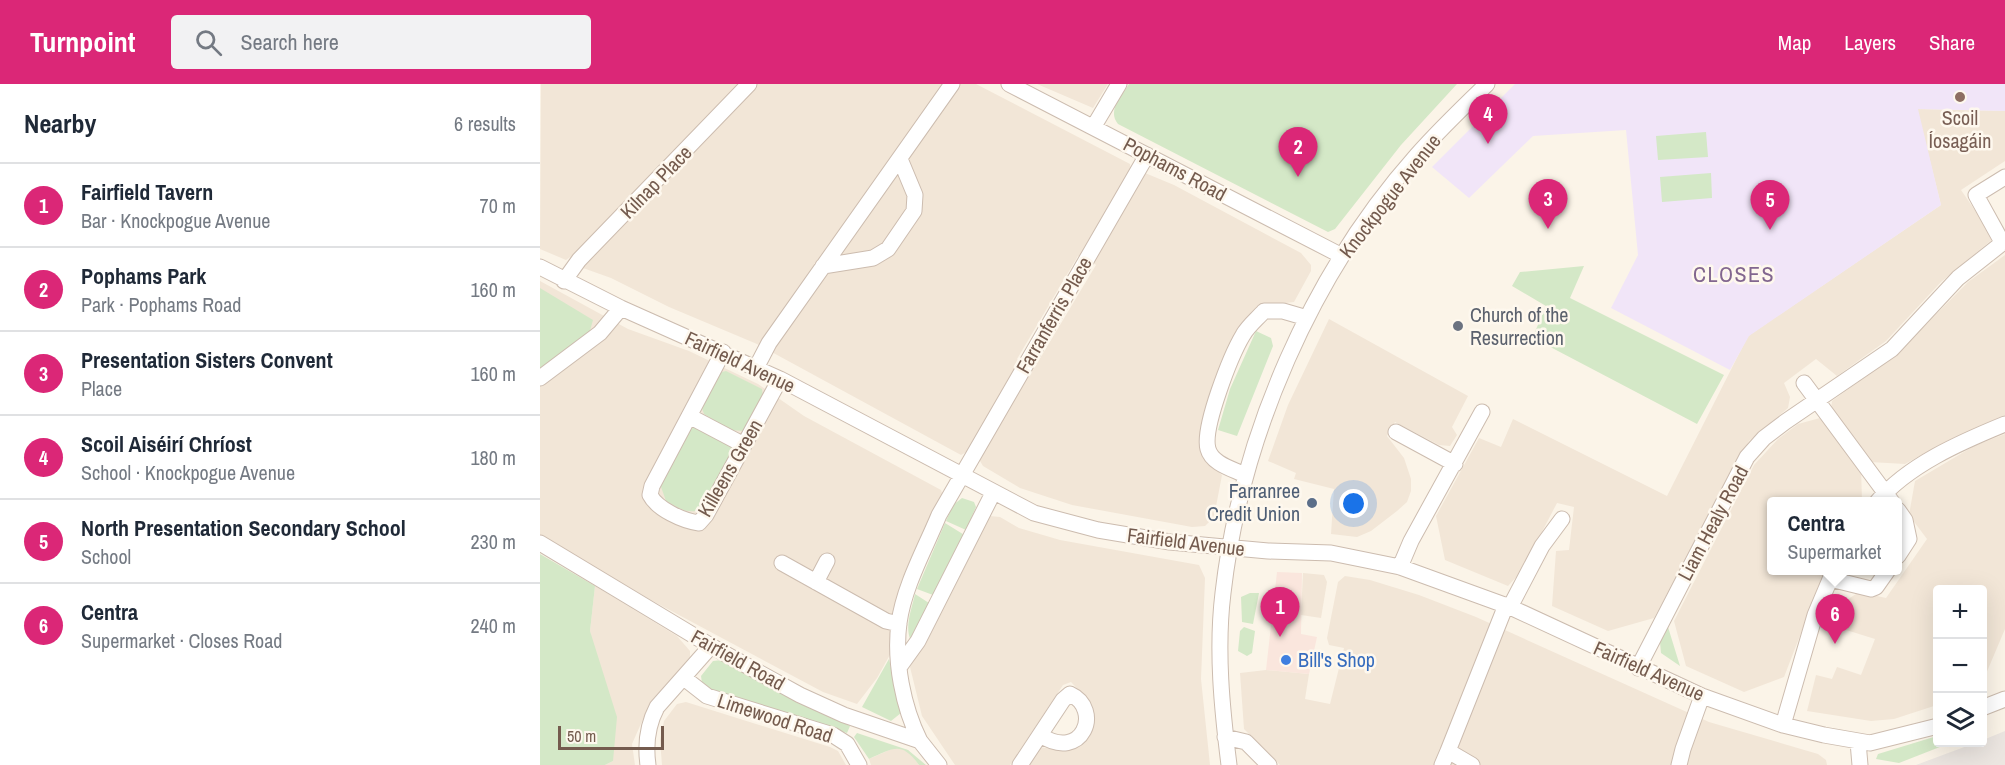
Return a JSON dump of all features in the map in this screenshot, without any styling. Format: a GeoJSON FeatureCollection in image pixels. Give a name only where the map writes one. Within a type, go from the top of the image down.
{"type":"FeatureCollection","features":[{"type":"Feature","properties":{"kind":"street","name":"Kilnap Place"},"geometry":{"type":"LineString","coordinates":[[564,281],[579,260],[749,84]]}},
{"type":"Feature","properties":{"kind":"street"},"geometry":{"type":"LineString","coordinates":[[756,368],[769,343],[952,84]]}},
{"type":"Feature","properties":{"kind":"street","name":"Pophams Road"},"geometry":{"type":"LineString","coordinates":[[1009,84],[1342,255]]}},
{"type":"Feature","properties":{"kind":"street"},"geometry":{"type":"LineString","coordinates":[[1094,126],[1119,84]]}},
{"type":"Feature","properties":{"kind":"street","name":"Knockpogue Avenue"},"geometry":{"type":"LineString","coordinates":[[1228,765],[1221,698],[1223,593],[1245,475],[1281,373],[1307,318],[1342,255],[1416,155],[1487,84]]}},
{"type":"Feature","properties":{"kind":"street","name":"Farranferris Place"},"geometry":{"type":"LineString","coordinates":[[920,741],[907,709],[900,666],[899,624],[923,552],[939,515],[1147,155]]}},
{"type":"Feature","properties":{"kind":"street"},"geometry":{"type":"LineString","coordinates":[[823,266],[873,258],[888,249],[914,211],[915,195],[900,159]]}},
{"type":"Feature","properties":{"kind":"street","name":"Liam Healy Road"},"geometry":{"type":"LineString","coordinates":[[1638,668],[1747,457],[1764,438],[1892,349],[1958,278],[2004,242],[1976,195],[2005,177]]}},
{"type":"Feature","properties":{"kind":"street","name":"Fairfield Avenue"},"geometry":{"type":"LineString","coordinates":[[540,267],[621,308],[780,379],[1034,513],[1098,530],[1232,548],[1331,553],[1400,567],[1508,606],[1702,696],[1782,725],[1858,742],[1882,741],[1933,727]]}},
{"type":"Feature","properties":{"kind":"street"},"geometry":{"type":"LineString","coordinates":[[540,378],[600,333],[621,308]]}},
{"type":"Feature","properties":{"kind":"street"},"geometry":{"type":"LineString","coordinates":[[1245,475],[1216,461],[1208,449],[1208,433],[1222,381],[1243,334],[1264,311],[1282,311],[1307,318]]}},
{"type":"Feature","properties":{"kind":"street","name":"Killeens Green"},"geometry":{"type":"LineString","coordinates":[[723,352],[652,486],[650,495],[654,502],[688,522],[699,523],[706,515],[780,379]]}},
{"type":"Feature","properties":{"kind":"street"},"geometry":{"type":"LineString","coordinates":[[1804,383],[1884,497]]}},
{"type":"Feature","properties":{"kind":"street"},"geometry":{"type":"LineString","coordinates":[[1400,567],[1411,541],[1482,412]]}},
{"type":"Feature","properties":{"kind":"street"},"geometry":{"type":"LineString","coordinates":[[688,416],[744,445]]}},
{"type":"Feature","properties":{"kind":"street"},"geometry":{"type":"LineString","coordinates":[[1886,497],[1934,458],[2005,423]]}},
{"type":"Feature","properties":{"kind":"street"},"geometry":{"type":"LineString","coordinates":[[1396,432],[1455,464]]}},
{"type":"Feature","properties":{"kind":"street"},"geometry":{"type":"LineString","coordinates":[[900,666],[918,641],[993,493]]}},
{"type":"Feature","properties":{"kind":"street"},"geometry":{"type":"LineString","coordinates":[[1902,516],[1909,539],[1902,550]]}},
{"type":"Feature","properties":{"kind":"street"},"geometry":{"type":"LineString","coordinates":[[1472,765],[1445,758],[1508,606],[1542,546],[1562,519]]}},
{"type":"Feature","properties":{"kind":"street","name":"Fairfield Road"},"geometry":{"type":"LineString","coordinates":[[540,543],[711,645],[830,709],[920,741]]}},
{"type":"Feature","properties":{"kind":"street"},"geometry":{"type":"LineString","coordinates":[[816,582],[827,561]]}},
{"type":"Feature","properties":{"kind":"street"},"geometry":{"type":"LineString","coordinates":[[782,563],[886,621],[899,624]]}},
{"type":"Feature","properties":{"kind":"street"},"geometry":{"type":"LineString","coordinates":[[1782,725],[1815,615],[1832,575],[1871,589],[1880,583],[1885,575]]}},
{"type":"Feature","properties":{"kind":"street"},"geometry":{"type":"LineString","coordinates":[[648,765],[646,742],[651,717],[711,645]]}},
{"type":"Feature","properties":{"kind":"street","name":"Limewood Road"},"geometry":{"type":"LineString","coordinates":[[684,678],[707,696],[833,735],[847,744],[859,765]]}},
{"type":"Feature","properties":{"kind":"street"},"geometry":{"type":"LineString","coordinates":[[1679,765],[1702,696]]}},
{"type":"Feature","properties":{"kind":"street"},"geometry":{"type":"LineString","coordinates":[[1987,706],[2005,699]]}},
{"type":"Feature","properties":{"kind":"street"},"geometry":{"type":"LineString","coordinates":[[1020,765],[1040,735]]}},
{"type":"Feature","properties":{"kind":"street"},"geometry":{"type":"LineString","coordinates":[[1226,737],[1246,742],[1269,765]]}},
{"type":"Feature","properties":{"kind":"street"},"geometry":{"type":"LineString","coordinates":[[920,741],[939,765]]}},
{"type":"Feature","properties":{"kind":"street"},"geometry":{"type":"LineString","coordinates":[[1858,742],[1860,765]]}},
{"type":"Feature","properties":{"kind":"shaded area"},"geometry":{"type":"Polygon","coordinates":[[[541,84],[745,84],[583,248],[566,260],[540,249],[541,84]]]}},
{"type":"Feature","properties":{"kind":"shaded area"},"geometry":{"type":"Polygon","coordinates":[[[754,84],[976,84],[1130,164],[1131,171],[1082,258],[1078,256],[1017,359],[1021,362],[968,451],[961,455],[757,344],[669,307],[611,278],[583,268],[583,262],[754,84]]]}},
{"type":"Feature","properties":{"kind":"shaded area"},"geometry":{"type":"Polygon","coordinates":[[[1037,84],[1108,84],[1093,108],[1037,84]]]}},
{"type":"Feature","properties":{"kind":"shaded area"},"geometry":{"type":"Polygon","coordinates":[[[1515,84],[2005,84],[2005,111],[1918,109],[1941,205],[1749,336],[1730,370],[1611,308],[1638,255],[1626,130],[1533,136],[1469,198],[1432,167],[1515,84]]]}},
{"type":"Feature","properties":{"kind":"shaded area"},"geometry":{"type":"Polygon","coordinates":[[[1917,109],[2005,111],[2005,161],[1961,190],[1994,238],[1941,282],[1886,341],[1837,376],[1816,359],[1784,383],[1790,397],[1788,408],[1749,441],[1654,618],[1608,631],[1552,606],[1556,551],[1569,550],[1574,507],[1557,503],[1521,572],[1508,586],[1445,560],[1436,516],[1479,438],[1501,447],[1513,419],[1667,496],[1748,336],[1941,205],[1917,109]]]}},
{"type":"Feature","properties":{"kind":"shaded area"},"geometry":{"type":"Polygon","coordinates":[[[1145,173],[1174,185],[1301,253],[1311,265],[1311,271],[1294,302],[1262,306],[1201,447],[1205,460],[1222,475],[1214,517],[1205,526],[1192,527],[1072,505],[1020,488],[983,466],[980,461],[980,454],[1029,367],[1033,370],[1096,265],[1091,261],[1145,173]]]}},
{"type":"Feature","properties":{"kind":"shaded area"},"geometry":{"type":"Polygon","coordinates":[[[2005,255],[2005,415],[1947,441],[1905,464],[1870,462],[1831,410],[1832,401],[1899,352],[1968,282],[2005,255]]]}},
{"type":"Feature","properties":{"kind":"shaded area"},"geometry":{"type":"Polygon","coordinates":[[[540,281],[628,329],[689,351],[758,384],[804,416],[941,490],[943,496],[892,651],[877,678],[857,704],[823,692],[649,599],[540,535],[540,281]]]}},
{"type":"Feature","properties":{"kind":"shaded area"},"geometry":{"type":"Polygon","coordinates":[[[1329,319],[1468,396],[1452,427],[1457,435],[1450,446],[1439,445],[1395,422],[1387,436],[1404,458],[1411,479],[1411,491],[1407,502],[1397,511],[1371,531],[1357,537],[1331,534],[1334,489],[1294,479],[1296,473],[1268,461],[1288,405],[1329,319]]]}},
{"type":"Feature","properties":{"kind":"shaded area"},"geometry":{"type":"Polygon","coordinates":[[[1820,418],[1828,424],[1861,467],[1862,497],[1767,497],[1767,575],[1823,575],[1784,677],[1744,692],[1686,666],[1674,621],[1754,465],[1778,439],[1798,424],[1820,418]]]}},
{"type":"Feature","properties":{"kind":"shaded area"},"geometry":{"type":"Polygon","coordinates":[[[2005,434],[2005,629],[1987,672],[1987,585],[1933,585],[1933,706],[1894,719],[1871,721],[1807,711],[1816,675],[1832,679],[1837,667],[1861,675],[1875,639],[1827,624],[1830,611],[1859,592],[1886,598],[1927,539],[1909,515],[1915,481],[1974,446],[2005,434]]]}},
{"type":"Feature","properties":{"kind":"shaded area"},"geometry":{"type":"Polygon","coordinates":[[[990,516],[1000,517],[1019,528],[1060,540],[1199,565],[1205,578],[1201,679],[1210,765],[1025,765],[1038,747],[1062,750],[1072,748],[1086,698],[1071,682],[1063,685],[1010,765],[955,765],[922,716],[910,667],[990,516]]]}},
{"type":"Feature","properties":{"kind":"shaded area"},"geometry":{"type":"Polygon","coordinates":[[[1277,572],[1302,573],[1301,634],[1317,637],[1309,674],[1266,670],[1277,572]]]}},
{"type":"Feature","properties":{"kind":"shaded area"},"geometry":{"type":"Polygon","coordinates":[[[1303,573],[1324,575],[1327,582],[1321,618],[1301,615],[1303,573]]]}},
{"type":"Feature","properties":{"kind":"shaded area"},"geometry":{"type":"Polygon","coordinates":[[[1345,576],[1370,580],[1419,595],[1476,617],[1709,722],[1818,754],[1826,760],[1827,765],[1280,765],[1244,729],[1240,673],[1266,670],[1309,674],[1305,699],[1330,704],[1344,648],[1329,645],[1327,638],[1338,582],[1345,576]]]}},
{"type":"Feature","properties":{"kind":"shaded area"},"geometry":{"type":"Polygon","coordinates":[[[595,586],[677,636],[690,651],[690,658],[651,701],[632,744],[635,765],[605,765],[613,761],[590,631],[595,586]]]}},
{"type":"Feature","properties":{"kind":"shaded area"},"geometry":{"type":"Polygon","coordinates":[[[686,702],[830,747],[838,751],[846,765],[662,765],[660,740],[664,721],[677,704],[686,702]]]}},
{"type":"Feature","properties":{"kind":"shaded area"},"geometry":{"type":"Polygon","coordinates":[[[2005,731],[2005,765],[1916,765],[1964,747],[1987,747],[1987,738],[2005,731]]]}},
{"type":"Feature","properties":{"kind":"shaded area"},"geometry":{"type":"Polygon","coordinates":[[[896,747],[908,750],[919,765],[871,765],[869,759],[896,747]]]}},
{"type":"Feature","properties":{"kind":"green space"},"geometry":{"type":"Polygon","coordinates":[[[1129,84],[1457,84],[1401,145],[1335,229],[1328,232],[1118,124],[1114,114],[1115,109],[1129,84]]]}},
{"type":"Feature","properties":{"kind":"green space"},"geometry":{"type":"Polygon","coordinates":[[[1706,132],[1708,157],[1658,160],[1656,136],[1706,132]]]}},
{"type":"Feature","properties":{"kind":"green space"},"geometry":{"type":"Polygon","coordinates":[[[1711,173],[1712,198],[1662,202],[1660,177],[1711,173]]]}},
{"type":"Feature","properties":{"kind":"green space"},"geometry":{"type":"Polygon","coordinates":[[[1584,266],[1570,298],[1724,375],[1697,424],[1537,340],[1534,334],[1546,306],[1512,286],[1520,272],[1584,266]]]}},
{"type":"Feature","properties":{"kind":"green space"},"geometry":{"type":"Polygon","coordinates":[[[540,288],[593,320],[589,334],[540,372],[540,288]]]}},
{"type":"Feature","properties":{"kind":"green space"},"geometry":{"type":"Polygon","coordinates":[[[1256,331],[1271,338],[1273,346],[1237,436],[1218,430],[1230,389],[1256,331]]]}},
{"type":"Feature","properties":{"kind":"green space"},"geometry":{"type":"Polygon","coordinates":[[[726,371],[762,389],[763,397],[744,431],[730,430],[704,414],[701,405],[718,373],[726,371]]]}},
{"type":"Feature","properties":{"kind":"green space"},"geometry":{"type":"Polygon","coordinates":[[[695,427],[731,446],[732,453],[703,508],[689,511],[666,501],[660,484],[688,430],[695,427]]]}},
{"type":"Feature","properties":{"kind":"green space"},"geometry":{"type":"Polygon","coordinates":[[[962,498],[974,502],[976,507],[966,530],[946,521],[953,505],[962,498]]]}},
{"type":"Feature","properties":{"kind":"green space"},"geometry":{"type":"Polygon","coordinates":[[[945,523],[966,536],[933,595],[917,589],[945,523]]]}},
{"type":"Feature","properties":{"kind":"green space"},"geometry":{"type":"Polygon","coordinates":[[[540,554],[595,586],[590,631],[617,717],[613,761],[605,765],[540,765],[540,554]]]}},
{"type":"Feature","properties":{"kind":"green space"},"geometry":{"type":"Polygon","coordinates":[[[1250,593],[1259,593],[1253,624],[1242,622],[1241,597],[1250,593]]]}},
{"type":"Feature","properties":{"kind":"green space"},"geometry":{"type":"Polygon","coordinates":[[[915,594],[929,603],[911,641],[908,624],[915,594]]]}},
{"type":"Feature","properties":{"kind":"green space"},"geometry":{"type":"Polygon","coordinates":[[[1244,627],[1255,631],[1252,653],[1247,656],[1238,651],[1240,631],[1244,627]]]}},
{"type":"Feature","properties":{"kind":"green space"},"geometry":{"type":"Polygon","coordinates":[[[1668,627],[1680,666],[1661,653],[1660,642],[1668,627]]]}},
{"type":"Feature","properties":{"kind":"green space"},"geometry":{"type":"Polygon","coordinates":[[[889,659],[901,713],[891,721],[862,707],[889,659]]]}},
{"type":"Feature","properties":{"kind":"green space"},"geometry":{"type":"Polygon","coordinates":[[[722,660],[850,726],[847,733],[710,690],[702,683],[701,676],[713,661],[722,660]]]}},
{"type":"Feature","properties":{"kind":"green space"},"geometry":{"type":"Polygon","coordinates":[[[857,733],[908,750],[926,765],[919,765],[907,752],[897,749],[869,759],[854,737],[857,733]]]}},
{"type":"Feature","properties":{"kind":"green space"},"geometry":{"type":"Polygon","coordinates":[[[1933,737],[1933,747],[1940,747],[1899,763],[1876,759],[1878,754],[1933,737]]]}},
{"type":"Feature","properties":{"kind":"place","name":"Scoil Íosagáin"},"geometry":{"type":"Point","coordinates":[1960,97]}},
{"type":"Feature","properties":{"kind":"place","name":"Scoil Aiséirí Chríost"},"geometry":{"type":"Point","coordinates":[1488,144]}},
{"type":"Feature","properties":{"kind":"place","name":"Pophams Park"},"geometry":{"type":"Point","coordinates":[1298,177]}},
{"type":"Feature","properties":{"kind":"place","name":"Presentation Sisters Convent"},"geometry":{"type":"Point","coordinates":[1548,229]}},
{"type":"Feature","properties":{"kind":"place","name":"North Presentation Secondary School"},"geometry":{"type":"Point","coordinates":[1770,230]}},
{"type":"Feature","properties":{"kind":"place","name":"Church of the Resurrection"},"geometry":{"type":"Point","coordinates":[1458,326]}},
{"type":"Feature","properties":{"kind":"place","name":"Farranree Credit Union"},"geometry":{"type":"Point","coordinates":[1312,503]}},
{"type":"Feature","properties":{"kind":"place","name":"Fairfield Tavern"},"geometry":{"type":"Point","coordinates":[1280,637]}},
{"type":"Feature","properties":{"kind":"place","name":"Centra"},"geometry":{"type":"Point","coordinates":[1835,644]}},
{"type":"Feature","properties":{"kind":"place","name":"Bill's Shop"},"geometry":{"type":"Point","coordinates":[1286,660]}},
{"type":"Feature","properties":{"kind":"district","name":"CLOSES"},"geometry":{"type":"Point","coordinates":[1734,274]}}]}
